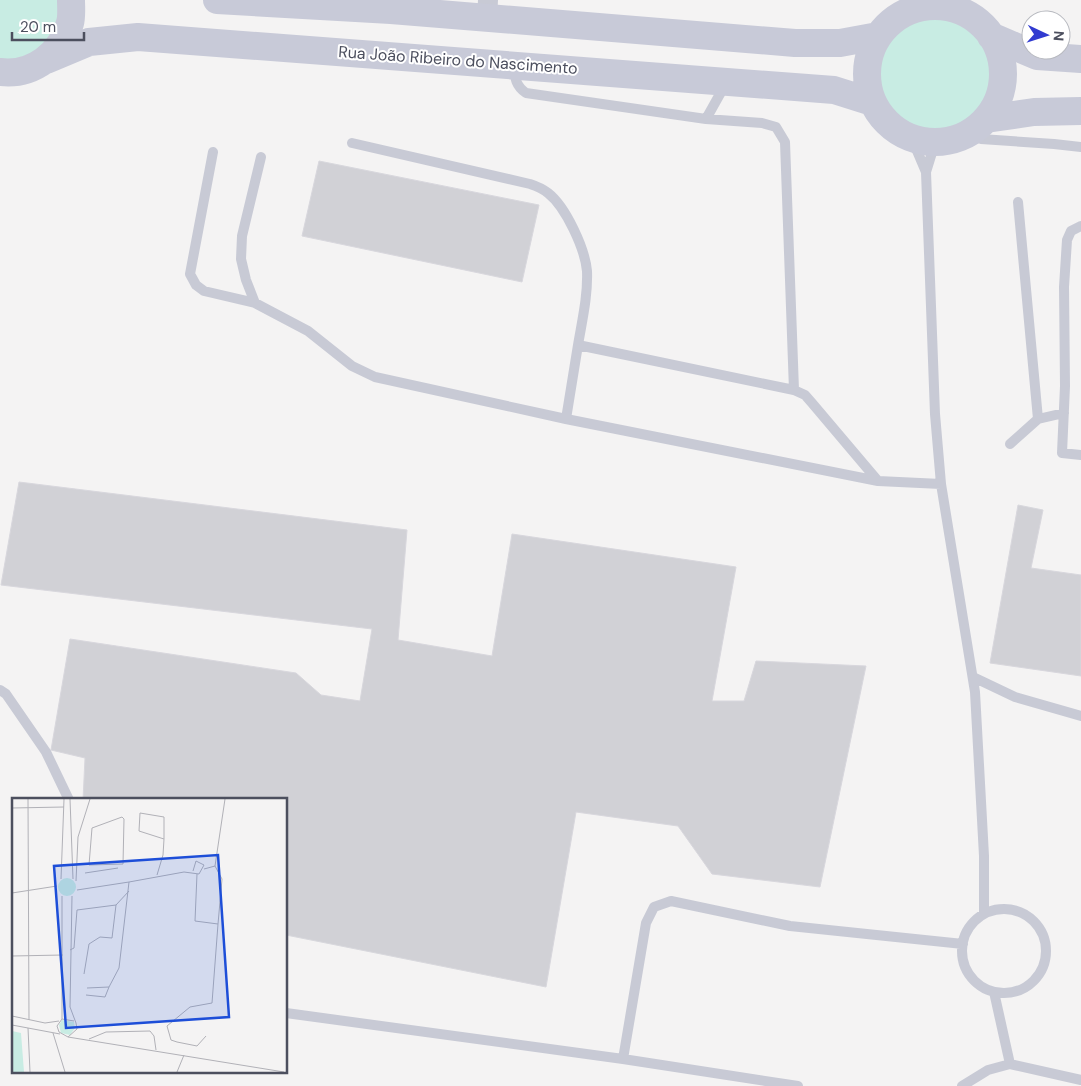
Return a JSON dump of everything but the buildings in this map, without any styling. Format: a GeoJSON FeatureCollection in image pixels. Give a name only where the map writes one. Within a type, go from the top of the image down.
{"type":"FeatureCollection","features":[{"type":"Feature","properties":{"kind":"main road"},"geometry":{"type":"LineString","coordinates":[[46,60],[62,43],[71,22],[71,0]]}},
{"type":"Feature","properties":{"kind":"main road"},"geometry":{"type":"LineString","coordinates":[[217,0],[391,10],[488,9],[795,43],[840,43],[878,36]]}},
{"type":"Feature","properties":{"kind":"main road"},"geometry":{"type":"LineString","coordinates":[[978,130],[996,104],[1002,88],[1003,70],[1000,52],[983,26],[972,17],[960,11],[936,3],[911,10],[887,25],[878,36],[870,51],[867,85],[872,102],[879,114],[888,125],[900,133],[924,141],[953,140],[1034,112],[1081,111]]}},
{"type":"Feature","properties":{"kind":"main road"},"geometry":{"type":"LineString","coordinates":[[991,36],[1037,56],[1081,60]]}},
{"type":"Feature","properties":{"kind":"main road","name":"Rua João Ribeiro do Nascimento"},"geometry":{"type":"LineString","coordinates":[[0,72],[9,73],[28,70],[46,60],[90,42],[138,37],[514,64],[834,90],[872,102]]}},
{"type":"Feature","properties":{"kind":"lane"},"geometry":{"type":"LineString","coordinates":[[514,64],[515,80],[518,87],[526,93],[706,119],[762,123],[776,127],[785,142],[794,390]]}},
{"type":"Feature","properties":{"kind":"lane"},"geometry":{"type":"LineString","coordinates":[[706,119],[727,82]]}},
{"type":"Feature","properties":{"kind":"lane"},"geometry":{"type":"LineString","coordinates":[[978,130],[1081,147]]}},
{"type":"Feature","properties":{"kind":"lane"},"geometry":{"type":"LineString","coordinates":[[924,141],[935,422],[941,484],[973,677],[984,856],[984,914]]}},
{"type":"Feature","properties":{"kind":"lane"},"geometry":{"type":"LineString","coordinates":[[924,141],[926,172]]}},
{"type":"Feature","properties":{"kind":"lane"},"geometry":{"type":"LineString","coordinates":[[352,143],[530,184],[547,192],[558,203],[576,233],[587,270],[585,303],[566,419]]}},
{"type":"Feature","properties":{"kind":"lane"},"geometry":{"type":"LineString","coordinates":[[213,152],[190,274],[196,285],[204,292],[255,303],[308,331],[352,366],[375,377],[566,419],[878,481],[941,484]]}},
{"type":"Feature","properties":{"kind":"lane"},"geometry":{"type":"LineString","coordinates":[[255,303],[246,280],[241,259],[242,236],[261,157]]}},
{"type":"Feature","properties":{"kind":"lane"},"geometry":{"type":"LineString","coordinates":[[1018,202],[1038,418]]}},
{"type":"Feature","properties":{"kind":"lane"},"geometry":{"type":"LineString","coordinates":[[1081,226],[1071,231],[1067,240],[1064,288],[1064,414],[1062,453],[1081,455]]}},
{"type":"Feature","properties":{"kind":"lane"},"geometry":{"type":"LineString","coordinates":[[578,345],[794,390],[808,399],[878,481]]}},
{"type":"Feature","properties":{"kind":"lane"},"geometry":{"type":"LineString","coordinates":[[1010,444],[1038,418],[1064,414]]}},
{"type":"Feature","properties":{"kind":"lane"},"geometry":{"type":"LineString","coordinates":[[973,677],[1015,698],[1081,716]]}},
{"type":"Feature","properties":{"kind":"lane"},"geometry":{"type":"LineString","coordinates":[[0,690],[6,694],[46,752],[68,798]]}},
{"type":"Feature","properties":{"kind":"lane"},"geometry":{"type":"LineString","coordinates":[[623,1059],[646,923],[654,907],[672,901],[790,926],[963,944]]}},
{"type":"Feature","properties":{"kind":"lane"},"geometry":{"type":"LineString","coordinates":[[1002,909],[1021,912],[1032,919],[1040,928],[1046,946],[1044,964],[1038,976],[1030,985],[1019,991],[994,992],[982,987],[969,974],[963,956],[963,944],[967,932],[974,922],[984,914],[1002,909]]}},
{"type":"Feature","properties":{"kind":"lane"},"geometry":{"type":"LineString","coordinates":[[994,992],[1010,1064]]}},
{"type":"Feature","properties":{"kind":"lane"},"geometry":{"type":"LineString","coordinates":[[288,1013],[623,1059],[798,1086]]}},
{"type":"Feature","properties":{"kind":"lane"},"geometry":{"type":"LineString","coordinates":[[962,1086],[988,1070],[1010,1064],[1081,1080]]}},
{"type":"Feature","properties":{"kind":"green space"},"geometry":{"type":"Polygon","coordinates":[[[0,0],[62,0],[63,8],[48,48],[0,64],[0,0]]]}},
{"type":"Feature","properties":{"kind":"green space"},"geometry":{"type":"Polygon","coordinates":[[[935,17],[957,21],[976,33],[988,52],[992,74],[988,96],[976,115],[957,127],[935,131],[913,127],[894,115],[882,96],[878,74],[882,52],[894,33],[913,21],[935,17]]]}}]}
